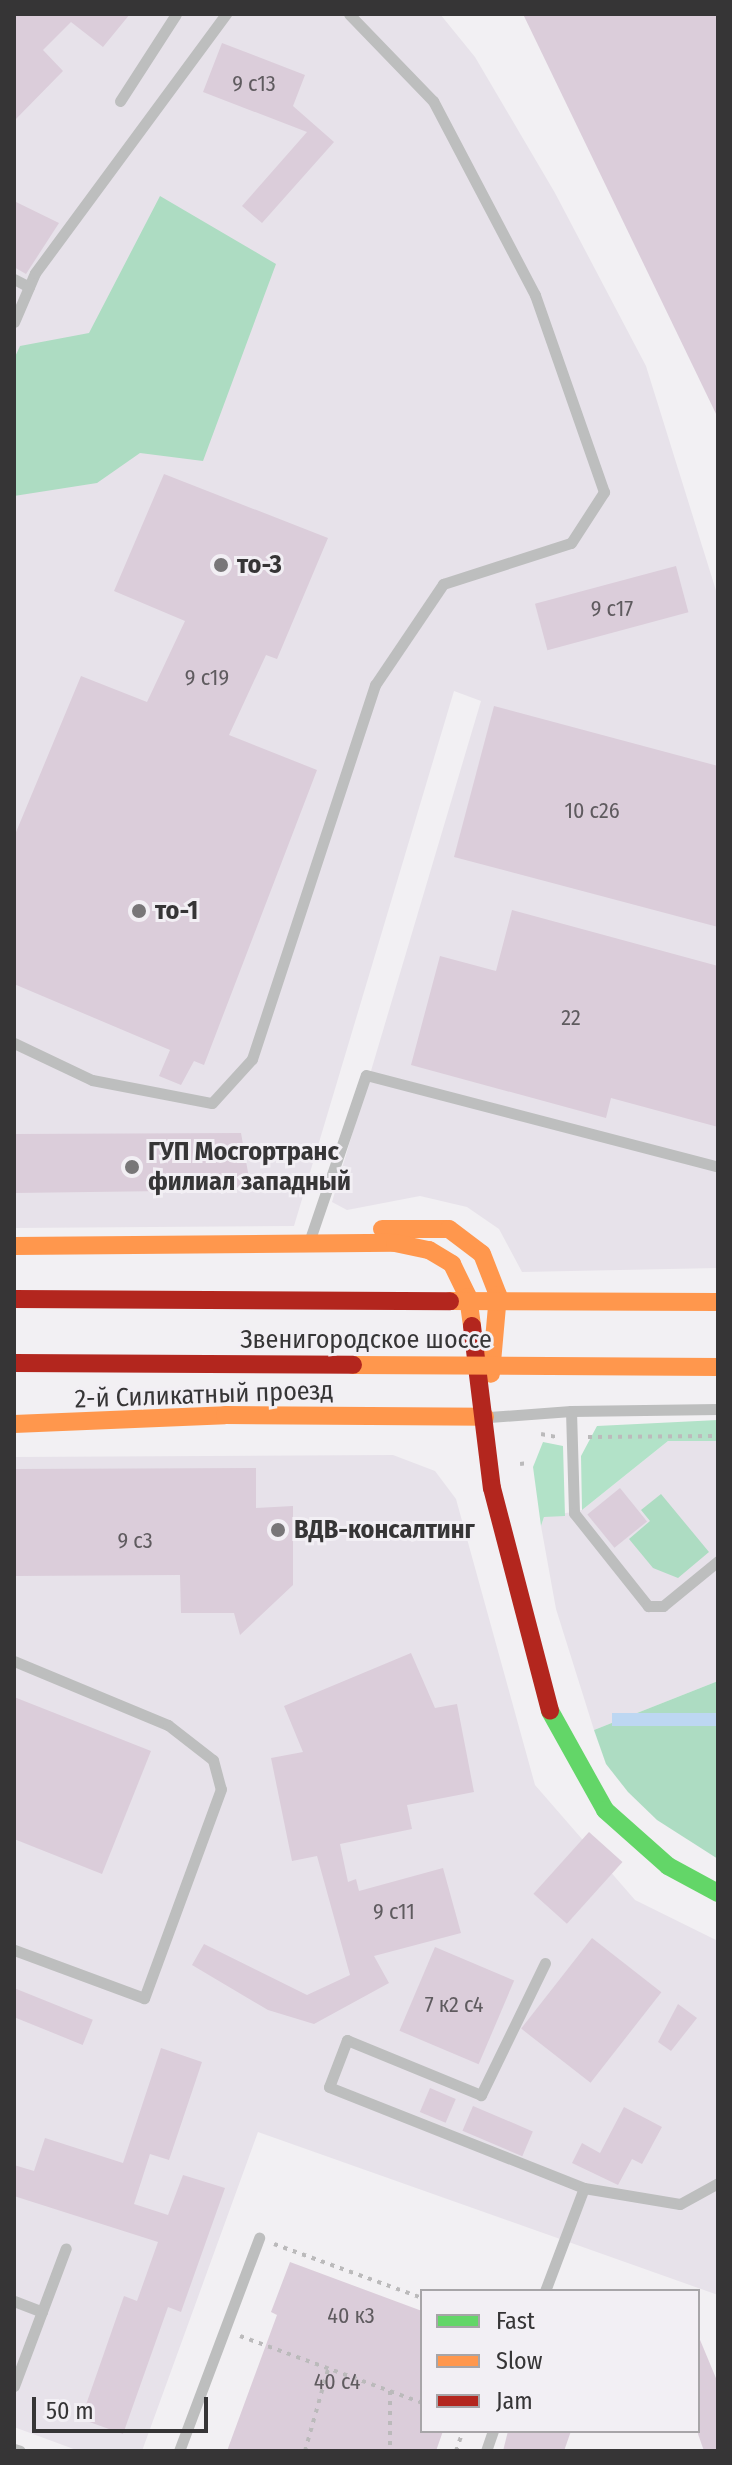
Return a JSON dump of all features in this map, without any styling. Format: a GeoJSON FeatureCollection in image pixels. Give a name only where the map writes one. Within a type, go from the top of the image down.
{"type":"FeatureCollection","features":[{"type":"Feature","properties":{"kind":"street"},"geometry":{"type":"LineString","coordinates":[[309,1243],[413,1225],[449,1229],[475,1246],[492,1270],[498,1295],[485,1417]]}},
{"type":"Feature","properties":{"kind":"street"},"geometry":{"type":"LineString","coordinates":[[14,1246],[410,1245],[457,1269],[468,1297],[496,1507],[547,1705],[605,1810],[668,1866],[718,1893]]}},
{"type":"Feature","properties":{"kind":"street","name":"Звенигородское шоссе"},"geometry":{"type":"LineString","coordinates":[[14,1299],[718,1302]]}},
{"type":"Feature","properties":{"kind":"street","name":"Звенигородское шоссе"},"geometry":{"type":"LineString","coordinates":[[14,1363],[718,1367]]}},
{"type":"Feature","properties":{"kind":"street","name":"2-й Силикатный проезд"},"geometry":{"type":"LineString","coordinates":[[14,1424],[225,1415],[485,1417]]}},
{"type":"Feature","properties":{"kind":"lane"},"geometry":{"type":"LineString","coordinates":[[120,101],[176,14]]}},
{"type":"Feature","properties":{"kind":"lane"},"geometry":{"type":"LineString","coordinates":[[14,322],[29,287],[226,14]]}},
{"type":"Feature","properties":{"kind":"lane"},"geometry":{"type":"LineString","coordinates":[[14,1043],[92,1080],[212,1103],[252,1059],[375,685],[443,584],[571,543],[604,492],[535,295],[440,115],[349,14]]}},
{"type":"Feature","properties":{"kind":"lane"},"geometry":{"type":"LineString","coordinates":[[14,279],[29,287]]}},
{"type":"Feature","properties":{"kind":"lane"},"geometry":{"type":"LineString","coordinates":[[309,1243],[366,1075],[718,1167]]}},
{"type":"Feature","properties":{"kind":"lane"},"geometry":{"type":"LineString","coordinates":[[485,1417],[571,1411],[718,1409]]}},
{"type":"Feature","properties":{"kind":"lane"},"geometry":{"type":"LineString","coordinates":[[571,1411],[574,1513],[643,1602],[663,1606],[718,1561]]}},
{"type":"Feature","properties":{"kind":"lane"},"geometry":{"type":"LineString","coordinates":[[14,1661],[168,1725],[213,1760],[221,1789],[144,1998],[14,1950]]}},
{"type":"Feature","properties":{"kind":"lane"},"geometry":{"type":"LineString","coordinates":[[545,1963],[481,2095],[347,2040],[329,2087],[584,2188],[680,2204],[718,2183]]}},
{"type":"Feature","properties":{"kind":"lane"},"geometry":{"type":"LineString","coordinates":[[546,2289],[584,2188]]}},
{"type":"Feature","properties":{"kind":"lane"},"geometry":{"type":"LineString","coordinates":[[179,2451],[259,2238]]}},
{"type":"Feature","properties":{"kind":"lane"},"geometry":{"type":"LineString","coordinates":[[14,2386],[66,2248]]}},
{"type":"Feature","properties":{"kind":"lane"},"geometry":{"type":"LineString","coordinates":[[14,2301],[42,2312]]}},
{"type":"Feature","properties":{"kind":"lane"},"geometry":{"type":"LineString","coordinates":[[14,2449],[20,2451]]}},
{"type":"Feature","properties":{"kind":"path"},"geometry":{"type":"LineString","coordinates":[[541,1434],[572,1438],[718,1436]]}},
{"type":"Feature","properties":{"kind":"path"},"geometry":{"type":"LineString","coordinates":[[520,1464],[528,1463]]}},
{"type":"Feature","properties":{"kind":"path"},"geometry":{"type":"LineString","coordinates":[[259,2238],[420,2297]]}},
{"type":"Feature","properties":{"kind":"path"},"geometry":{"type":"LineString","coordinates":[[224,2330],[420,2402]]}},
{"type":"Feature","properties":{"kind":"path"},"geometry":{"type":"LineString","coordinates":[[305,2451],[328,2369]]}},
{"type":"Feature","properties":{"kind":"path"},"geometry":{"type":"LineString","coordinates":[[390,2391],[390,2451]]}},
{"type":"Feature","properties":{"kind":"shaded area"},"geometry":{"type":"Polygon","coordinates":[[[14,14],[440,14],[475,57],[555,193],[646,366],[718,597],[718,1268],[522,1272],[499,1229],[467,1207],[420,1196],[347,1210],[332,1202],[481,701],[454,691],[294,1226],[14,1228],[14,14]]]}},
{"type":"Feature","properties":{"kind":"shaded area"},"geometry":{"type":"Polygon","coordinates":[[[668,1441],[718,1441],[718,1681],[594,1730],[556,1609],[541,1526],[544,1517],[582,1510],[668,1441]]]}},
{"type":"Feature","properties":{"kind":"shaded area"},"geometry":{"type":"Polygon","coordinates":[[[393,1455],[435,1471],[456,1499],[535,1785],[635,1900],[718,1941],[718,2295],[258,2132],[142,2451],[79,2451],[14,2427],[14,1457],[393,1455]]]}},
{"type":"Feature","properties":{"kind":"green space"},"geometry":{"type":"Polygon","coordinates":[[[160,196],[276,264],[203,461],[140,453],[97,483],[14,496],[14,359],[20,346],[89,333],[160,196]]]}},
{"type":"Feature","properties":{"kind":"green space"},"geometry":{"type":"Polygon","coordinates":[[[718,1420],[718,1441],[668,1441],[582,1510],[581,1456],[597,1426],[718,1420]]]}},
{"type":"Feature","properties":{"kind":"green space"},"geometry":{"type":"Polygon","coordinates":[[[543,1442],[563,1446],[565,1516],[544,1517],[541,1526],[533,1467],[543,1442]]]}},
{"type":"Feature","properties":{"kind":"green space"},"geometry":{"type":"Polygon","coordinates":[[[661,1494],[709,1552],[678,1578],[653,1568],[629,1539],[650,1521],[641,1510],[661,1494]]]}},
{"type":"Feature","properties":{"kind":"green space"},"geometry":{"type":"Polygon","coordinates":[[[718,1681],[718,1859],[657,1820],[628,1792],[606,1764],[594,1730],[718,1681]]]}},
{"type":"Feature","properties":{"kind":"water"},"geometry":{"type":"Polygon","coordinates":[[[612,1713],[718,1713],[718,1726],[612,1726],[612,1713]]]}},
{"type":"Feature","properties":{"kind":"building"},"geometry":{"type":"Polygon","coordinates":[[[14,14],[130,14],[103,47],[71,22],[43,50],[63,71],[14,121],[14,14]]]}},
{"type":"Feature","properties":{"kind":"building"},"geometry":{"type":"Polygon","coordinates":[[[523,14],[718,14],[718,418],[523,14]]]}},
{"type":"Feature","properties":{"kind":"building"},"geometry":{"type":"Polygon","coordinates":[[[222,43],[305,75],[293,106],[334,142],[262,223],[242,206],[307,132],[203,92],[222,43]]]}},
{"type":"Feature","properties":{"kind":"building"},"geometry":{"type":"Polygon","coordinates":[[[14,201],[59,223],[26,274],[14,267],[14,201]]]}},
{"type":"Feature","properties":{"kind":"building","name":"то-1"},"geometry":{"type":"Polygon","coordinates":[[[164,474],[328,538],[277,659],[266,655],[229,735],[317,770],[204,1065],[194,1061],[181,1085],[159,1076],[170,1050],[14,984],[14,837],[81,676],[147,702],[185,621],[114,591],[164,474]]]}},
{"type":"Feature","properties":{"kind":"building"},"geometry":{"type":"Polygon","coordinates":[[[676,566],[688,612],[547,650],[535,604],[676,566]]]}},
{"type":"Feature","properties":{"kind":"building"},"geometry":{"type":"Polygon","coordinates":[[[494,706],[718,766],[718,927],[454,857],[494,706]]]}},
{"type":"Feature","properties":{"kind":"building"},"geometry":{"type":"Polygon","coordinates":[[[512,910],[718,966],[718,1127],[611,1098],[606,1118],[411,1065],[440,956],[496,971],[512,910]]]}},
{"type":"Feature","properties":{"kind":"building","name":"ГУП Мосгортранс филиал западный"},"geometry":{"type":"Polygon","coordinates":[[[241,1133],[249,1178],[241,1178],[241,1190],[14,1193],[14,1134],[241,1133]]]}},
{"type":"Feature","properties":{"kind":"building"},"geometry":{"type":"Polygon","coordinates":[[[256,1468],[256,1508],[293,1506],[293,1585],[240,1635],[234,1613],[181,1613],[180,1575],[14,1576],[14,1469],[256,1468]]]}},
{"type":"Feature","properties":{"kind":"building"},"geometry":{"type":"Polygon","coordinates":[[[620,1488],[647,1521],[614,1548],[587,1514],[620,1488]]]}},
{"type":"Feature","properties":{"kind":"building"},"geometry":{"type":"Polygon","coordinates":[[[411,1653],[435,1708],[457,1704],[474,1792],[407,1805],[412,1829],[340,1844],[348,1882],[356,1879],[359,1891],[443,1868],[461,1933],[374,1956],[389,1983],[314,2024],[268,2010],[192,1965],[204,1944],[307,1995],[350,1975],[317,1856],[292,1861],[271,1758],[303,1752],[284,1706],[411,1653]]]}},
{"type":"Feature","properties":{"kind":"building"},"geometry":{"type":"Polygon","coordinates":[[[14,1697],[151,1751],[102,1874],[14,1839],[14,1697]]]}},
{"type":"Feature","properties":{"kind":"building"},"geometry":{"type":"Polygon","coordinates":[[[589,1832],[622,1862],[567,1924],[533,1894],[589,1832]]]}},
{"type":"Feature","properties":{"kind":"building"},"geometry":{"type":"Polygon","coordinates":[[[592,1938],[661,1992],[591,2083],[521,2029],[592,1938]]]}},
{"type":"Feature","properties":{"kind":"building"},"geometry":{"type":"Polygon","coordinates":[[[435,1947],[514,1981],[479,2064],[399,2031],[435,1947]]]}},
{"type":"Feature","properties":{"kind":"building"},"geometry":{"type":"Polygon","coordinates":[[[14,1988],[93,2020],[83,2045],[14,2017],[14,1988]]]}},
{"type":"Feature","properties":{"kind":"building"},"geometry":{"type":"Polygon","coordinates":[[[678,2004],[697,2018],[671,2051],[658,2042],[678,2004]]]}},
{"type":"Feature","properties":{"kind":"building"},"geometry":{"type":"Polygon","coordinates":[[[161,2048],[202,2062],[169,2160],[150,2154],[134,2204],[168,2215],[183,2175],[225,2188],[181,2312],[168,2307],[123,2434],[81,2419],[124,2296],[137,2301],[158,2242],[14,2196],[14,2165],[34,2171],[45,2138],[123,2163],[161,2048]]]}},
{"type":"Feature","properties":{"kind":"building"},"geometry":{"type":"Polygon","coordinates":[[[430,2088],[456,2099],[446,2123],[420,2112],[430,2088]]]}},
{"type":"Feature","properties":{"kind":"building"},"geometry":{"type":"Polygon","coordinates":[[[473,2106],[533,2131],[522,2156],[462,2131],[473,2106]]]}},
{"type":"Feature","properties":{"kind":"building"},"geometry":{"type":"Polygon","coordinates":[[[624,2107],[662,2127],[642,2164],[632,2159],[618,2185],[572,2163],[582,2143],[600,2153],[624,2107]]]}},
{"type":"Feature","properties":{"kind":"building"},"geometry":{"type":"Polygon","coordinates":[[[290,2262],[420,2310],[420,2433],[442,2433],[436,2451],[227,2451],[277,2315],[271,2312],[290,2262]]]}},
{"type":"Feature","properties":{"kind":"building"},"geometry":{"type":"Polygon","coordinates":[[[700,2340],[718,2383],[718,2451],[704,2451],[698,2434],[700,2340]]]}},
{"type":"Feature","properties":{"kind":"building"},"geometry":{"type":"Polygon","coordinates":[[[508,2433],[570,2433],[564,2451],[503,2451],[508,2433]]]}},
{"type":"Feature","properties":{"kind":"traffic: fast"},"geometry":{"type":"LineString","coordinates":[[550,1711],[605,1810],[668,1866],[718,1893]]}},
{"type":"Feature","properties":{"kind":"traffic: slow"},"geometry":{"type":"LineString","coordinates":[[382,1229],[449,1229],[482,1254],[498,1295],[491,1374]]}},
{"type":"Feature","properties":{"kind":"traffic: slow"},"geometry":{"type":"LineString","coordinates":[[14,1246],[395,1243],[429,1250],[452,1264],[468,1297],[472,1326]]}},
{"type":"Feature","properties":{"kind":"traffic: slow"},"geometry":{"type":"LineString","coordinates":[[450,1301],[718,1302]]}},
{"type":"Feature","properties":{"kind":"traffic: slow"},"geometry":{"type":"LineString","coordinates":[[353,1365],[718,1367]]}},
{"type":"Feature","properties":{"kind":"traffic: slow"},"geometry":{"type":"LineString","coordinates":[[14,1424],[225,1415],[485,1417]]}},
{"type":"Feature","properties":{"kind":"traffic: jam"},"geometry":{"type":"LineString","coordinates":[[14,1299],[450,1301]]}},
{"type":"Feature","properties":{"kind":"traffic: jam"},"geometry":{"type":"LineString","coordinates":[[472,1326],[492,1488],[550,1711]]}},
{"type":"Feature","properties":{"kind":"traffic: jam"},"geometry":{"type":"LineString","coordinates":[[14,1363],[353,1365]]}},
{"type":"Feature","properties":{"kind":"place","name":"то-3"},"geometry":{"type":"Point","coordinates":[221,565]}},
{"type":"Feature","properties":{"kind":"place","name":"то-1"},"geometry":{"type":"Point","coordinates":[139,911]}},
{"type":"Feature","properties":{"kind":"place","name":"ГУП Мосгортранс филиал западный"},"geometry":{"type":"Point","coordinates":[132,1167]}},
{"type":"Feature","properties":{"kind":"place","name":"ВДВ-консалтинг"},"geometry":{"type":"Point","coordinates":[278,1530]}}]}
